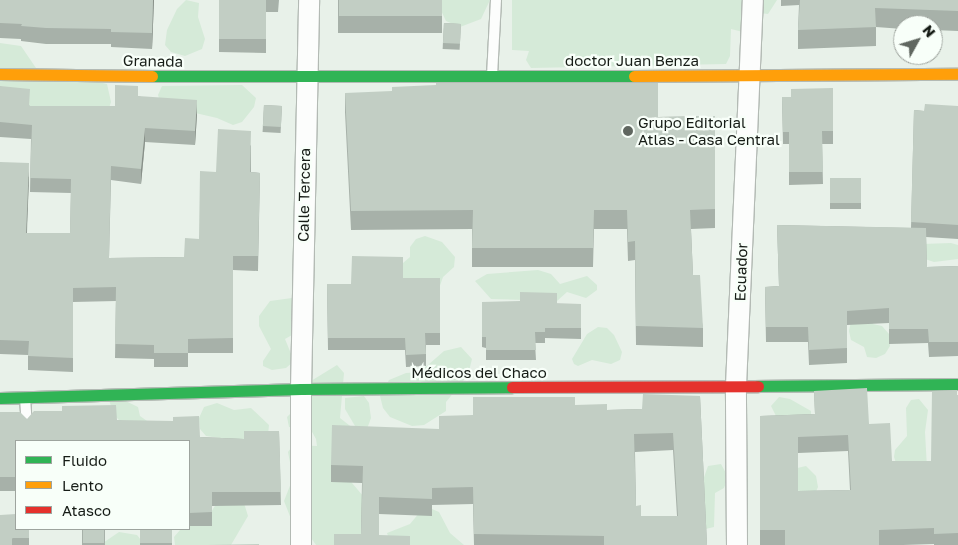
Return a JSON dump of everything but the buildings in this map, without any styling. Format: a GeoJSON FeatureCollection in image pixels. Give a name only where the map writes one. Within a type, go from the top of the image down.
{"type":"FeatureCollection","features":[{"type":"Feature","properties":{"kind":"street","name":"Calle Tercera"},"geometry":{"type":"LineString","coordinates":[[301,545],[301,389],[309,0]]}},
{"type":"Feature","properties":{"kind":"street","name":"Ecuador"},"geometry":{"type":"LineString","coordinates":[[736,545],[736,386],[753,0]]}},
{"type":"Feature","properties":{"kind":"street","name":"Granada"},"geometry":{"type":"LineString","coordinates":[[0,74],[306,78]]}},
{"type":"Feature","properties":{"kind":"street","name":"doctor Juan Benza"},"geometry":{"type":"LineString","coordinates":[[306,78],[958,74]]}},
{"type":"Feature","properties":{"kind":"street","name":"Médicos del Chaco"},"geometry":{"type":"LineString","coordinates":[[0,398],[301,389],[958,384]]}},
{"type":"Feature","properties":{"kind":"lane"},"geometry":{"type":"LineString","coordinates":[[492,77],[496,0]]}},
{"type":"Feature","properties":{"kind":"lane"},"geometry":{"type":"LineString","coordinates":[[24,419],[25,397]]}},
{"type":"Feature","properties":{"kind":"green space"},"geometry":{"type":"Polygon","coordinates":[[[186,0],[199,3],[198,17],[205,39],[202,49],[185,56],[171,52],[165,45],[167,30],[177,9],[186,0]]]}},
{"type":"Feature","properties":{"kind":"green space"},"geometry":{"type":"Polygon","coordinates":[[[436,0],[490,0],[481,19],[460,27],[446,21],[436,0]]]}},
{"type":"Feature","properties":{"kind":"green space"},"geometry":{"type":"Polygon","coordinates":[[[512,0],[777,0],[768,14],[759,13],[743,32],[731,29],[730,56],[726,64],[531,68],[526,60],[529,51],[512,50],[512,0]]]}},
{"type":"Feature","properties":{"kind":"green space"},"geometry":{"type":"Polygon","coordinates":[[[0,43],[21,46],[36,68],[107,84],[111,102],[108,111],[0,105],[0,43]]]}},
{"type":"Feature","properties":{"kind":"green space"},"geometry":{"type":"Polygon","coordinates":[[[242,85],[256,98],[254,107],[242,122],[233,125],[217,118],[161,105],[158,95],[162,86],[242,85]]]}},
{"type":"Feature","properties":{"kind":"green space"},"geometry":{"type":"Polygon","coordinates":[[[425,236],[442,242],[455,257],[454,267],[443,277],[437,294],[399,281],[403,263],[410,257],[410,247],[416,239],[425,236]]]}},
{"type":"Feature","properties":{"kind":"green space"},"geometry":{"type":"Polygon","coordinates":[[[951,243],[958,245],[958,259],[934,262],[925,259],[922,244],[951,243]]]}},
{"type":"Feature","properties":{"kind":"green space"},"geometry":{"type":"Polygon","coordinates":[[[538,270],[551,274],[560,284],[587,276],[597,285],[597,290],[586,298],[567,292],[557,301],[491,299],[475,281],[487,274],[538,270]]]}},
{"type":"Feature","properties":{"kind":"green space"},"geometry":{"type":"Polygon","coordinates":[[[292,298],[296,302],[292,335],[285,339],[294,361],[286,368],[272,370],[263,366],[263,361],[271,349],[259,326],[259,316],[270,301],[292,298]]]}},
{"type":"Feature","properties":{"kind":"green space"},"geometry":{"type":"Polygon","coordinates":[[[869,316],[873,324],[882,326],[889,334],[890,346],[885,354],[876,358],[867,357],[864,347],[851,340],[849,331],[851,321],[869,316]]]}},
{"type":"Feature","properties":{"kind":"green space"},"geometry":{"type":"Polygon","coordinates":[[[598,327],[607,328],[614,335],[622,352],[620,360],[611,364],[592,360],[578,366],[574,364],[572,359],[587,334],[598,327]]]}},
{"type":"Feature","properties":{"kind":"green space"},"geometry":{"type":"Polygon","coordinates":[[[461,347],[472,359],[468,375],[446,402],[446,411],[424,425],[412,426],[390,417],[383,408],[380,396],[389,380],[406,373],[420,372],[444,351],[461,347]]]}},
{"type":"Feature","properties":{"kind":"green space"},"geometry":{"type":"Polygon","coordinates":[[[337,365],[344,373],[340,418],[354,429],[341,470],[369,503],[362,533],[352,545],[316,545],[307,532],[293,524],[284,501],[293,478],[288,452],[293,445],[317,446],[316,439],[311,430],[289,427],[287,417],[302,402],[311,381],[337,365]]]}},
{"type":"Feature","properties":{"kind":"green space"},"geometry":{"type":"Polygon","coordinates":[[[107,392],[138,407],[140,416],[157,428],[120,421],[113,414],[107,392]]]}},
{"type":"Feature","properties":{"kind":"green space"},"geometry":{"type":"Polygon","coordinates":[[[364,396],[369,403],[371,418],[367,429],[355,426],[345,409],[345,398],[364,396]]]}},
{"type":"Feature","properties":{"kind":"green space"},"geometry":{"type":"Polygon","coordinates":[[[779,397],[790,399],[811,411],[811,423],[777,418],[771,406],[779,397]]]}},
{"type":"Feature","properties":{"kind":"green space"},"geometry":{"type":"Polygon","coordinates":[[[919,399],[928,410],[925,432],[927,468],[899,472],[894,457],[895,450],[907,436],[906,408],[911,400],[919,399]]]}},
{"type":"Feature","properties":{"kind":"green space"},"geometry":{"type":"Polygon","coordinates":[[[217,403],[234,410],[251,408],[269,425],[268,435],[260,444],[206,436],[200,429],[199,418],[204,407],[217,403]]]}},
{"type":"Feature","properties":{"kind":"green space"},"geometry":{"type":"Polygon","coordinates":[[[721,464],[728,477],[724,488],[715,493],[714,527],[697,531],[697,497],[708,466],[721,464]]]}},
{"type":"Feature","properties":{"kind":"green space"},"geometry":{"type":"Polygon","coordinates":[[[806,466],[816,476],[818,487],[815,494],[799,494],[793,469],[806,466]]]}},
{"type":"Feature","properties":{"kind":"green space"},"geometry":{"type":"Polygon","coordinates":[[[240,490],[248,516],[231,545],[175,545],[174,537],[180,530],[190,530],[190,524],[210,514],[216,504],[240,490]]]}},
{"type":"Feature","properties":{"kind":"green space"},"geometry":{"type":"Polygon","coordinates":[[[425,506],[439,512],[450,533],[464,545],[391,545],[387,533],[410,524],[425,506]]]}},
{"type":"Feature","properties":{"kind":"green space"},"geometry":{"type":"Polygon","coordinates":[[[119,532],[137,535],[145,545],[100,545],[119,532]]]}},
{"type":"Feature","properties":{"kind":"traffic: fast"},"geometry":{"type":"LineString","coordinates":[[152,76],[634,76]]}},
{"type":"Feature","properties":{"kind":"traffic: fast"},"geometry":{"type":"LineString","coordinates":[[758,386],[958,384]]}},
{"type":"Feature","properties":{"kind":"traffic: fast"},"geometry":{"type":"LineString","coordinates":[[0,398],[301,389],[512,387]]}},
{"type":"Feature","properties":{"kind":"traffic: slow"},"geometry":{"type":"LineString","coordinates":[[0,74],[152,76]]}},
{"type":"Feature","properties":{"kind":"traffic: slow"},"geometry":{"type":"LineString","coordinates":[[634,76],[958,74]]}},
{"type":"Feature","properties":{"kind":"traffic: jam"},"geometry":{"type":"LineString","coordinates":[[512,387],[758,386]]}},
{"type":"Feature","properties":{"kind":"place","name":"Grupo Editorial Atlas - Casa Central"},"geometry":{"type":"Point","coordinates":[628,131]}}]}
